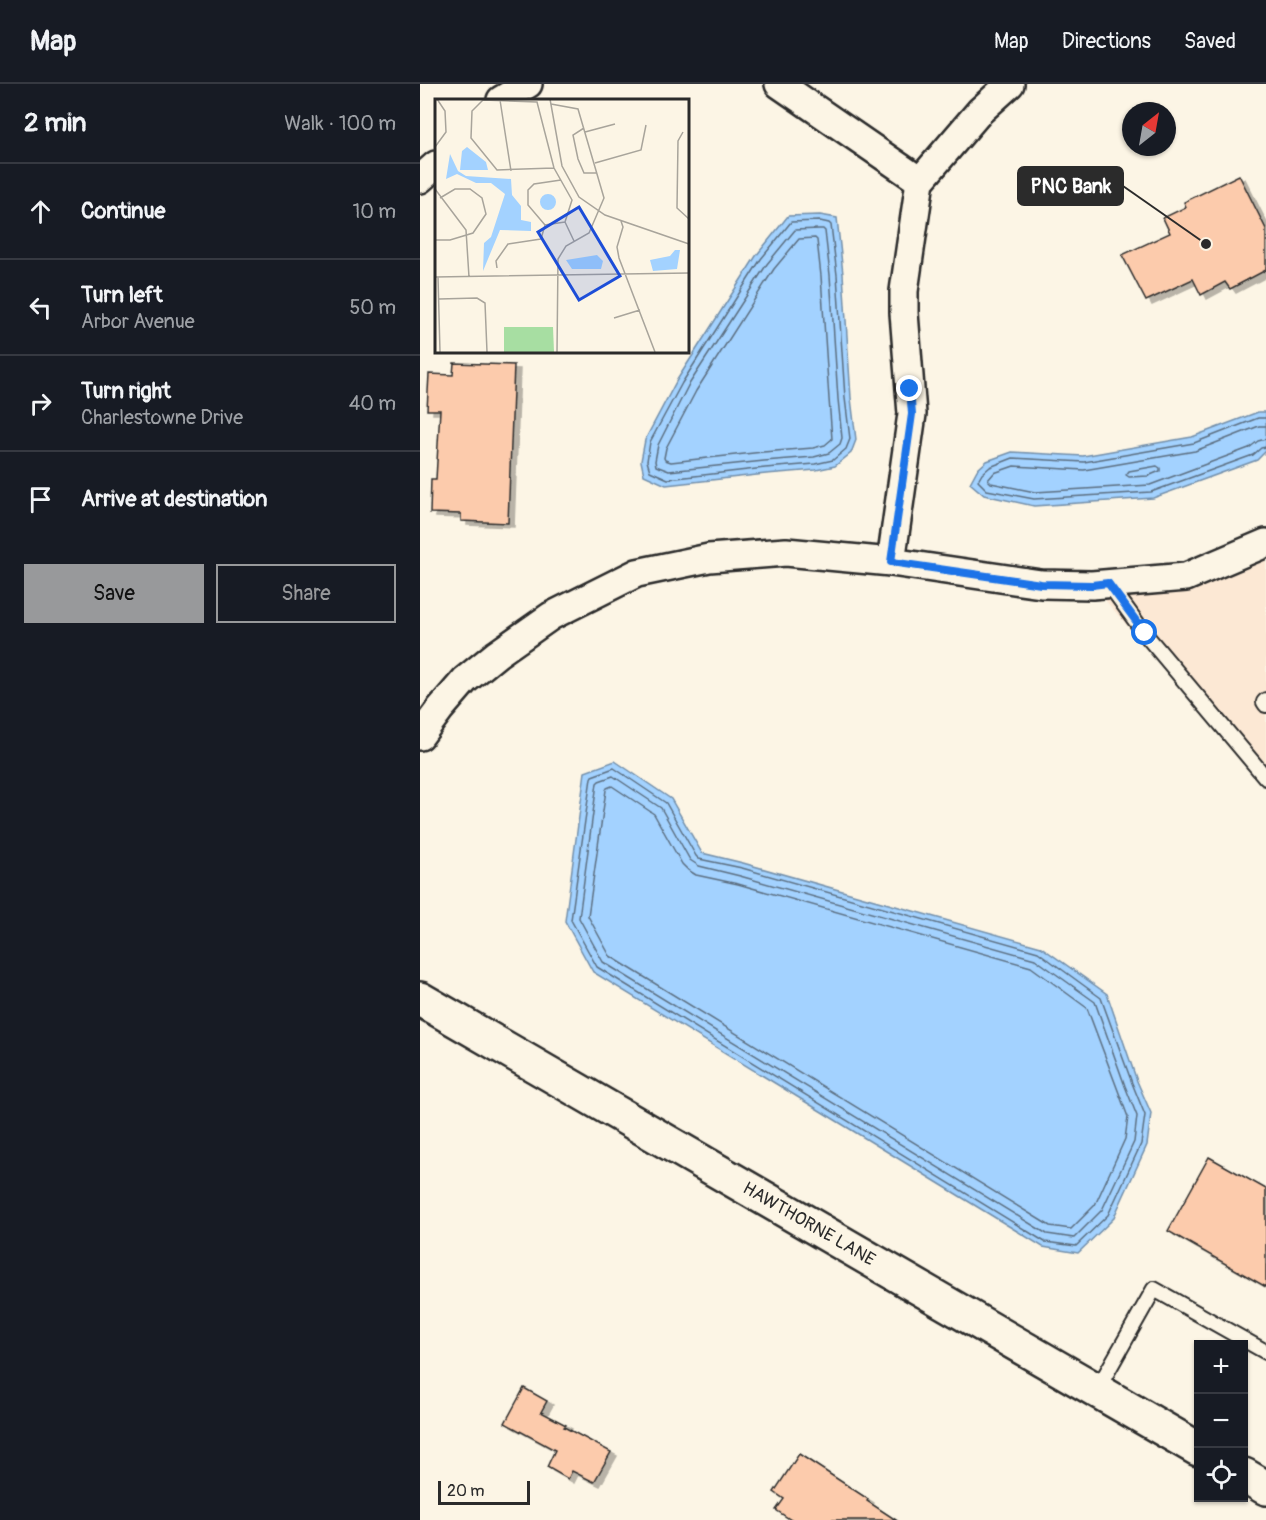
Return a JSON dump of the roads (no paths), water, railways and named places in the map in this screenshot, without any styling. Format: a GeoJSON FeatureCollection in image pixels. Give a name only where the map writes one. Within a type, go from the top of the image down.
{"type":"FeatureCollection","features":[{"type":"Feature","properties":{"kind":"street"},"geometry":{"type":"LineString","coordinates":[[503,99],[528,84]]}},
{"type":"Feature","properties":{"kind":"street"},"geometry":{"type":"LineString","coordinates":[[779,84],[920,181]]}},
{"type":"Feature","properties":{"kind":"street"},"geometry":{"type":"LineString","coordinates":[[891,562],[912,414],[904,291],[920,181],[980,111],[1010,84]]}},
{"type":"Feature","properties":{"kind":"street"},"geometry":{"type":"LineString","coordinates":[[420,179],[435,166]]}},
{"type":"Feature","properties":{"kind":"street"},"geometry":{"type":"LineString","coordinates":[[420,736],[465,680],[497,654],[551,616],[637,573],[709,558],[786,552],[891,562],[1041,584],[1092,585],[1186,577],[1266,543]]}},
{"type":"Feature","properties":{"kind":"street","name":"HAWTHORNE LANE"},"geometry":{"type":"LineString","coordinates":[[420,999],[1196,1448]]}},
{"type":"Feature","properties":{"kind":"street"},"geometry":{"type":"LineString","coordinates":[[1248,1477],[1266,1488]]}},
{"type":"Feature","properties":{"kind":"lane"},"geometry":{"type":"LineString","coordinates":[[1108,583],[1145,633],[1266,778]]}},
{"type":"Feature","properties":{"kind":"lane"},"geometry":{"type":"LineString","coordinates":[[1266,700],[1264,702],[1266,705]]}},
{"type":"Feature","properties":{"kind":"lane"},"geometry":{"type":"LineString","coordinates":[[1097,1390],[1154,1290],[1266,1352]]}},
{"type":"Feature","properties":{"kind":"water"},"geometry":{"type":"Polygon","coordinates":[[[820,215],[837,218],[856,440],[851,453],[835,466],[816,470],[666,485],[644,475],[641,461],[645,440],[677,380],[756,256],[788,216],[820,215]]]}},
{"type":"Feature","properties":{"kind":"water"},"geometry":{"type":"Polygon","coordinates":[[[1258,412],[1266,412],[1266,451],[1257,460],[1153,498],[1034,506],[984,495],[970,483],[977,470],[987,461],[1012,452],[1083,456],[1192,437],[1258,412]]]}},
{"type":"Feature","properties":{"kind":"water"},"geometry":{"type":"Polygon","coordinates":[[[615,761],[671,799],[702,853],[1041,947],[1107,994],[1137,1081],[1151,1113],[1147,1145],[1113,1219],[1078,1253],[1043,1247],[593,972],[565,921],[585,772],[615,761]]]}},
{"type":"Feature","properties":{"kind":"place","name":"PNC Bank"},"geometry":{"type":"Point","coordinates":[1206,244]}}]}
